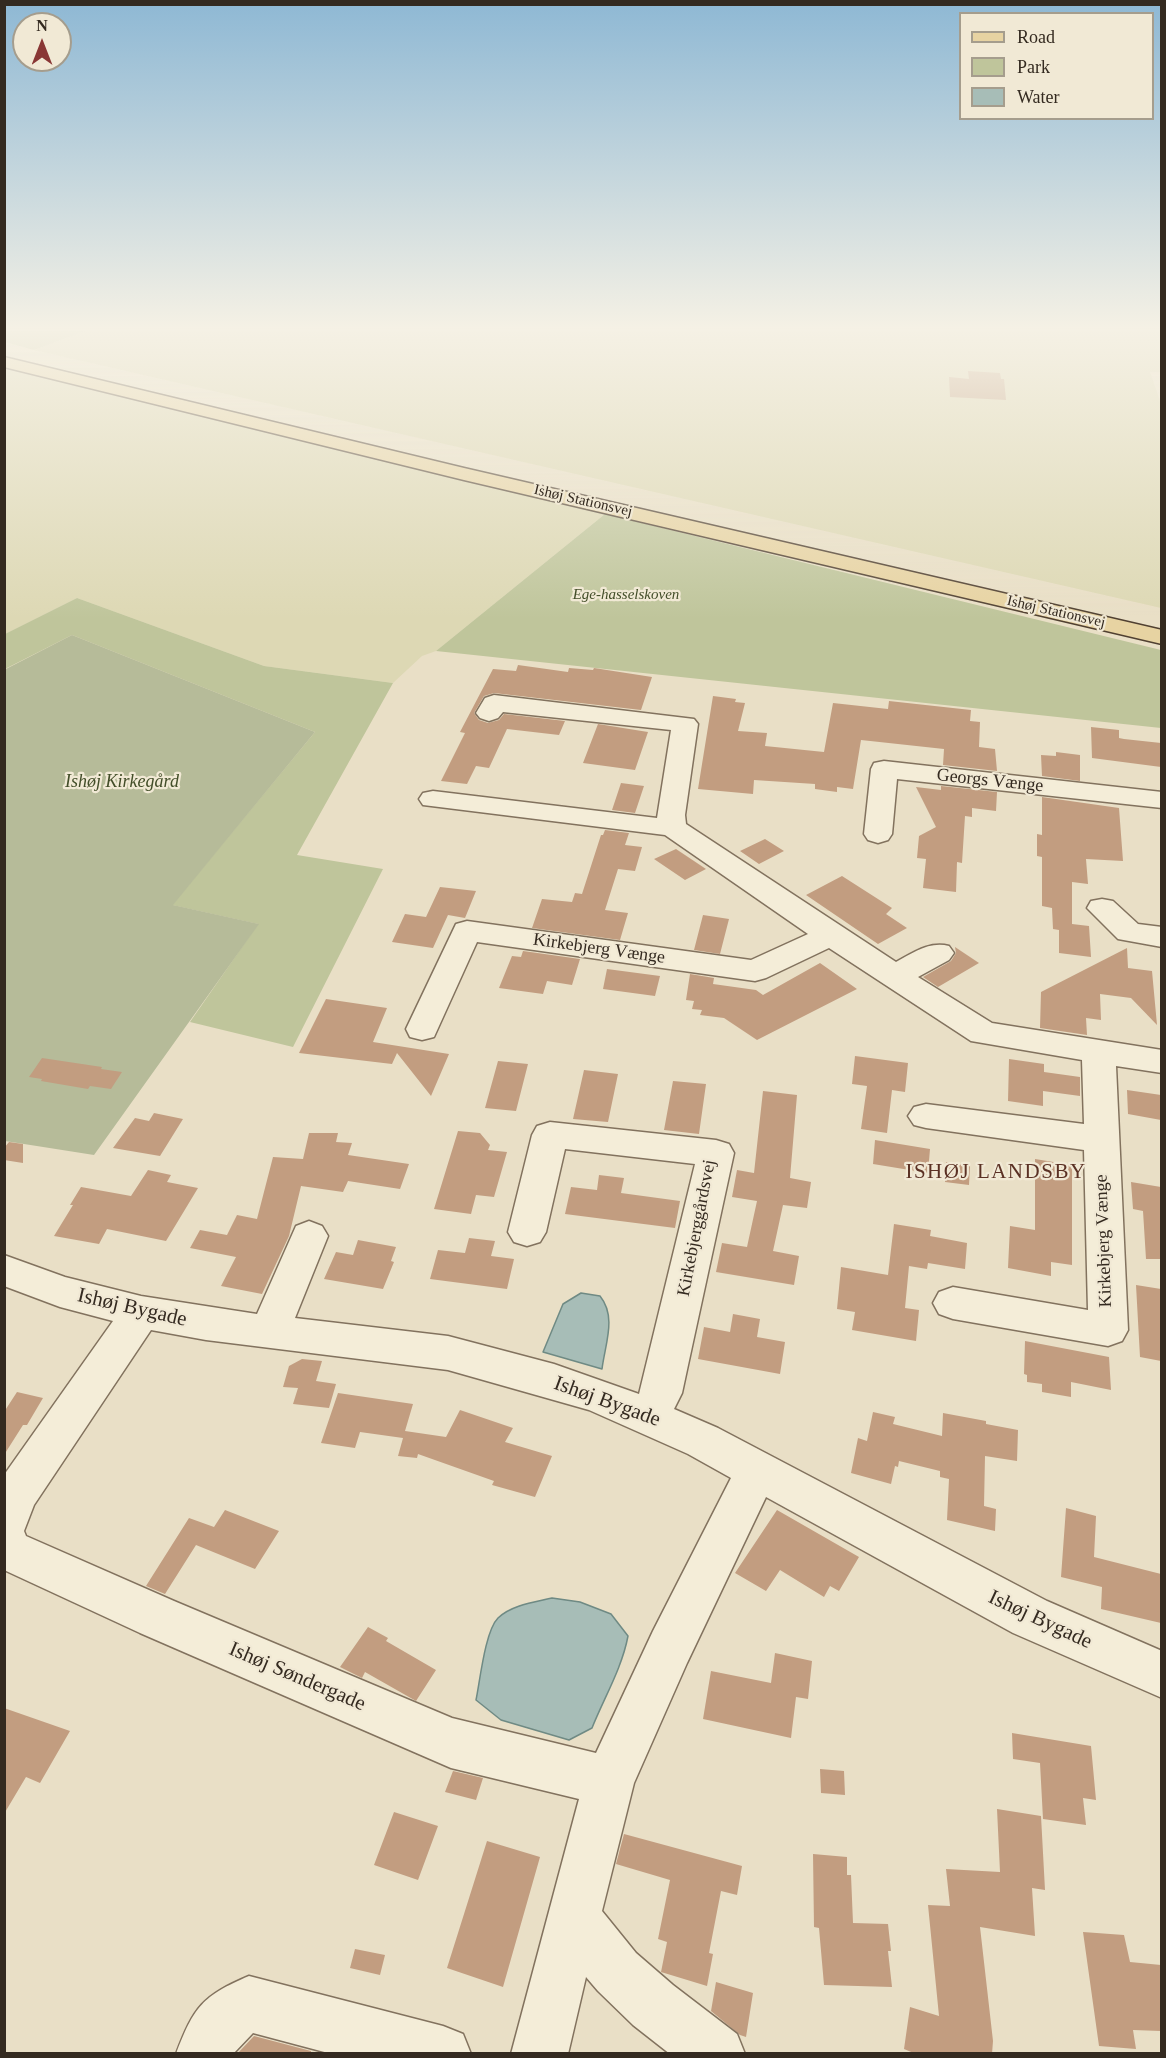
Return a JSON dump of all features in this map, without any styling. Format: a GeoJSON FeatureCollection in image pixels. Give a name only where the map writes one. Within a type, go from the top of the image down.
{"type":"FeatureCollection","features":[{"type":"Feature","properties":{"kind":"main road","name":"Ishøj Stationsvej"},"geometry":{"type":"LineString","coordinates":[[273,427],[1161,637]]}},
{"type":"Feature","properties":{"kind":"main road","name":"Ishøj Stationsvej"},"geometry":{"type":"LineString","coordinates":[[337,427],[1161,620]]}},
{"type":"Feature","properties":{"kind":"street"},"geometry":{"type":"LineString","coordinates":[[489,713],[494,703],[686,724],[671,815],[672,827]]}},
{"type":"Feature","properties":{"kind":"street","name":"Georgs Vænge"},"geometry":{"type":"LineString","coordinates":[[878,834],[884,769],[1161,800]]}},
{"type":"Feature","properties":{"kind":"street"},"geometry":{"type":"LineString","coordinates":[[433,799],[646,826],[672,827],[831,935],[983,1033],[1161,1062]]}},
{"type":"Feature","properties":{"kind":"street"},"geometry":{"type":"LineString","coordinates":[[1102,908],[1129,932],[1161,937]]}},
{"type":"Feature","properties":{"kind":"street","name":"Kirkebjerg Vænge"},"geometry":{"type":"LineString","coordinates":[[422,1029],[467,931],[756,971],[831,935]]}},
{"type":"Feature","properties":{"kind":"street"},"geometry":{"type":"LineString","coordinates":[[896,976],[938,952]]}},
{"type":"Feature","properties":{"kind":"street","name":"Kirkebjerg Vænge"},"geometry":{"type":"LineString","coordinates":[[953,1303],[1108,1330],[1099,1052]]}},
{"type":"Feature","properties":{"kind":"street"},"geometry":{"type":"LineString","coordinates":[[926,1116],[1101,1139]]}},
{"type":"Feature","properties":{"kind":"street","name":"Kirkebjerggårdsvej"},"geometry":{"type":"LineString","coordinates":[[527,1232],[550,1135],[716,1153],[661,1393],[649,1416]]}},
{"type":"Feature","properties":{"kind":"street"},"geometry":{"type":"LineString","coordinates":[[269,1332],[309,1236]]}},
{"type":"Feature","properties":{"kind":"street","name":"Ishøj Bygade"},"geometry":{"type":"LineString","coordinates":[[4,1270],[60,1291],[141,1312],[206,1324],[448,1353],[554,1382],[649,1416],[703,1441],[978,1591],[1030,1617],[1161,1675]]}},
{"type":"Feature","properties":{"kind":"street"},"geometry":{"type":"LineString","coordinates":[[4,1526],[16,1495],[141,1312]]}},
{"type":"Feature","properties":{"kind":"street"},"geometry":{"type":"LineString","coordinates":[[539,2054],[609,1781],[670,1647],[757,1470]]}},
{"type":"Feature","properties":{"kind":"street","name":"Ishøj Søndergade"},"geometry":{"type":"LineString","coordinates":[[4,1538],[6,1549],[157,1617],[451,1743],[609,1781]]}},
{"type":"Feature","properties":{"kind":"street"},"geometry":{"type":"LineString","coordinates":[[575,1920],[617,1972],[652,2005],[717,2054]]}},
{"type":"Feature","properties":{"kind":"street"},"geometry":{"type":"LineString","coordinates":[[204,2054],[211,2032],[227,2016],[249,2004],[443,2054]]}},
{"type":"Feature","properties":{"kind":"shaded area"},"geometry":{"type":"Polygon","coordinates":[[[5,427],[250,427],[605,514],[436,651],[422,656],[393,683],[264,666],[77,598],[5,634],[5,427]]]}},
{"type":"Feature","properties":{"kind":"shaded area"},"geometry":{"type":"Polygon","coordinates":[[[371,427],[1162,427],[1161,608],[371,427]]]}},
{"type":"Feature","properties":{"kind":"green space","name":"Ege-hasselskoven"},"geometry":{"type":"Polygon","coordinates":[[[605,514],[1161,650],[1161,728],[436,651],[605,514]]]}},
{"type":"Feature","properties":{"kind":"green space"},"geometry":{"type":"Polygon","coordinates":[[[77,598],[264,666],[393,683],[297,855],[383,869],[293,1047],[190,1022],[258,924],[172,905],[315,732],[72,635],[5,669],[5,634],[77,598]]]}},
{"type":"Feature","properties":{"kind":"green space","name":"Ishøj Kirkegård"},"geometry":{"type":"Polygon","coordinates":[[[72,635],[315,732],[173,905],[259,924],[94,1155],[5,1141],[4,670],[72,635]]]}},
{"type":"Feature","properties":{"kind":"water"},"geometry":{"type":"Polygon","coordinates":[[[581,1293],[600,1296],[608,1313],[609,1322],[602,1369],[543,1352],[563,1304],[581,1293]]]}},
{"type":"Feature","properties":{"kind":"water"},"geometry":{"type":"Polygon","coordinates":[[[552,1598],[580,1602],[611,1614],[628,1636],[617,1671],[592,1728],[569,1740],[501,1720],[476,1700],[486,1645],[493,1624],[503,1614],[516,1607],[552,1598]]]}},
{"type":"Feature","properties":{"kind":"building"},"geometry":{"type":"Polygon","coordinates":[[[518,665],[568,672],[569,668],[593,670],[594,668],[652,677],[641,710],[494,693],[484,696],[474,713],[479,720],[488,723],[499,720],[504,714],[565,721],[559,735],[507,729],[489,768],[476,766],[467,784],[441,781],[465,733],[460,732],[493,669],[516,671],[518,665]]]}},
{"type":"Feature","properties":{"kind":"building"},"geometry":{"type":"Polygon","coordinates":[[[713,696],[736,699],[735,702],[745,703],[738,731],[767,733],[765,746],[824,752],[833,703],[888,709],[889,701],[971,710],[970,721],[980,722],[979,747],[995,749],[997,771],[943,765],[944,749],[861,740],[853,789],[837,787],[837,792],[815,789],[815,784],[754,780],[753,794],[698,789],[713,696]]]}},
{"type":"Feature","properties":{"kind":"building"},"geometry":{"type":"Polygon","coordinates":[[[598,724],[648,732],[635,770],[583,763],[598,724]]]}},
{"type":"Feature","properties":{"kind":"building"},"geometry":{"type":"Polygon","coordinates":[[[1091,727],[1119,730],[1119,738],[1161,743],[1161,767],[1092,758],[1091,727]]]}},
{"type":"Feature","properties":{"kind":"building"},"geometry":{"type":"Polygon","coordinates":[[[1056,752],[1080,755],[1080,781],[1042,776],[1041,755],[1056,756],[1056,752]]]}},
{"type":"Feature","properties":{"kind":"building"},"geometry":{"type":"Polygon","coordinates":[[[621,783],[644,786],[635,813],[612,810],[621,783]]]}},
{"type":"Feature","properties":{"kind":"building"},"geometry":{"type":"Polygon","coordinates":[[[941,786],[997,792],[996,811],[972,808],[972,817],[965,816],[962,863],[957,862],[956,892],[923,888],[926,859],[917,858],[919,836],[936,827],[916,787],[941,790],[941,786]]]}},
{"type":"Feature","properties":{"kind":"building"},"geometry":{"type":"Polygon","coordinates":[[[1042,797],[1119,808],[1123,861],[1086,859],[1088,884],[1072,882],[1072,924],[1089,926],[1091,957],[1059,953],[1059,930],[1053,929],[1052,908],[1042,906],[1042,857],[1037,856],[1037,834],[1042,835],[1042,797]]]}},
{"type":"Feature","properties":{"kind":"building"},"geometry":{"type":"Polygon","coordinates":[[[605,830],[629,833],[625,845],[642,847],[635,871],[618,869],[605,910],[628,913],[620,940],[532,928],[542,899],[572,902],[575,893],[582,894],[601,835],[605,830]]]}},
{"type":"Feature","properties":{"kind":"building"},"geometry":{"type":"Polygon","coordinates":[[[765,839],[784,851],[759,864],[740,851],[765,839]]]}},
{"type":"Feature","properties":{"kind":"building"},"geometry":{"type":"Polygon","coordinates":[[[676,849],[706,869],[685,880],[654,859],[676,849]]]}},
{"type":"Feature","properties":{"kind":"building"},"geometry":{"type":"Polygon","coordinates":[[[842,876],[892,908],[886,914],[907,928],[878,944],[806,895],[842,876]]]}},
{"type":"Feature","properties":{"kind":"building"},"geometry":{"type":"Polygon","coordinates":[[[440,887],[476,891],[465,918],[448,915],[433,948],[392,942],[405,914],[426,917],[440,887]]]}},
{"type":"Feature","properties":{"kind":"building"},"geometry":{"type":"Polygon","coordinates":[[[703,915],[729,919],[720,954],[694,950],[703,915]]]}},
{"type":"Feature","properties":{"kind":"building"},"geometry":{"type":"Polygon","coordinates":[[[955,947],[979,963],[938,987],[923,977],[951,961],[956,953],[955,947]]]}},
{"type":"Feature","properties":{"kind":"building"},"geometry":{"type":"Polygon","coordinates":[[[1127,948],[1128,968],[1152,971],[1157,1025],[1131,998],[1100,994],[1101,1020],[1086,1018],[1087,1035],[1040,1028],[1041,992],[1127,948]]]}},
{"type":"Feature","properties":{"kind":"building"},"geometry":{"type":"Polygon","coordinates":[[[523,951],[580,959],[572,985],[547,981],[543,994],[499,988],[512,956],[521,957],[523,951]]]}},
{"type":"Feature","properties":{"kind":"building"},"geometry":{"type":"Polygon","coordinates":[[[820,963],[857,989],[757,1040],[724,1018],[700,1015],[702,1010],[692,1009],[694,1001],[686,1000],[690,974],[714,978],[713,984],[756,990],[763,995],[820,963]]]}},
{"type":"Feature","properties":{"kind":"building"},"geometry":{"type":"Polygon","coordinates":[[[607,969],[660,976],[655,996],[603,989],[607,969]]]}},
{"type":"Feature","properties":{"kind":"building"},"geometry":{"type":"Polygon","coordinates":[[[326,999],[387,1008],[373,1042],[449,1054],[431,1096],[397,1053],[392,1064],[299,1053],[326,999]]]}},
{"type":"Feature","properties":{"kind":"building"},"geometry":{"type":"Polygon","coordinates":[[[855,1056],[908,1063],[905,1092],[892,1090],[887,1133],[861,1129],[867,1086],[852,1084],[855,1056]]]}},
{"type":"Feature","properties":{"kind":"building"},"geometry":{"type":"Polygon","coordinates":[[[42,1058],[122,1072],[111,1089],[90,1086],[88,1089],[29,1077],[42,1058]]]}},
{"type":"Feature","properties":{"kind":"building"},"geometry":{"type":"Polygon","coordinates":[[[1009,1059],[1044,1064],[1044,1072],[1080,1077],[1080,1096],[1043,1091],[1043,1106],[1008,1101],[1009,1059]]]}},
{"type":"Feature","properties":{"kind":"building"},"geometry":{"type":"Polygon","coordinates":[[[498,1061],[528,1064],[516,1111],[485,1108],[498,1061]]]}},
{"type":"Feature","properties":{"kind":"building"},"geometry":{"type":"Polygon","coordinates":[[[584,1070],[618,1074],[608,1122],[573,1119],[584,1070]]]}},
{"type":"Feature","properties":{"kind":"building"},"geometry":{"type":"Polygon","coordinates":[[[673,1081],[706,1084],[699,1134],[664,1130],[673,1081]]]}},
{"type":"Feature","properties":{"kind":"building"},"geometry":{"type":"Polygon","coordinates":[[[1127,1090],[1161,1095],[1161,1120],[1128,1114],[1127,1090]]]}},
{"type":"Feature","properties":{"kind":"building"},"geometry":{"type":"Polygon","coordinates":[[[763,1091],[797,1095],[790,1178],[811,1182],[807,1208],[783,1205],[773,1251],[799,1256],[794,1285],[716,1272],[722,1243],[747,1247],[757,1201],[732,1197],[737,1170],[754,1173],[763,1091]]]}},
{"type":"Feature","properties":{"kind":"building"},"geometry":{"type":"Polygon","coordinates":[[[154,1113],[183,1119],[160,1156],[113,1148],[135,1118],[149,1121],[154,1113]]]}},
{"type":"Feature","properties":{"kind":"building"},"geometry":{"type":"Polygon","coordinates":[[[458,1131],[480,1133],[490,1145],[488,1150],[507,1152],[494,1197],[476,1195],[471,1214],[434,1209],[458,1131]]]}},
{"type":"Feature","properties":{"kind":"building"},"geometry":{"type":"Polygon","coordinates":[[[309,1133],[338,1133],[336,1142],[352,1143],[348,1155],[409,1164],[400,1189],[348,1181],[343,1192],[301,1186],[289,1236],[262,1294],[221,1286],[236,1257],[190,1248],[200,1230],[227,1235],[237,1215],[257,1219],[273,1157],[303,1159],[309,1133]]]}},
{"type":"Feature","properties":{"kind":"building"},"geometry":{"type":"Polygon","coordinates":[[[875,1140],[930,1149],[928,1173],[873,1164],[875,1140]]]}},
{"type":"Feature","properties":{"kind":"building"},"geometry":{"type":"Polygon","coordinates":[[[9,1142],[23,1144],[23,1163],[4,1160],[4,1148],[9,1142]]]}},
{"type":"Feature","properties":{"kind":"building"},"geometry":{"type":"Polygon","coordinates":[[[1035,1159],[1072,1165],[1072,1265],[1051,1262],[1051,1276],[1008,1268],[1010,1226],[1035,1230],[1035,1159]]]}},
{"type":"Feature","properties":{"kind":"building"},"geometry":{"type":"Polygon","coordinates":[[[946,1162],[970,1166],[969,1185],[945,1182],[946,1162]]]}},
{"type":"Feature","properties":{"kind":"building"},"geometry":{"type":"Polygon","coordinates":[[[148,1170],[171,1175],[167,1182],[198,1188],[166,1241],[107,1229],[99,1244],[54,1236],[81,1187],[131,1196],[148,1170]]]}},
{"type":"Feature","properties":{"kind":"building"},"geometry":{"type":"Polygon","coordinates":[[[599,1175],[624,1178],[621,1193],[680,1201],[675,1228],[565,1214],[571,1187],[597,1190],[599,1175]]]}},
{"type":"Feature","properties":{"kind":"building"},"geometry":{"type":"Polygon","coordinates":[[[1131,1182],[1161,1187],[1161,1259],[1146,1259],[1143,1211],[1133,1209],[1131,1182]]]}},
{"type":"Feature","properties":{"kind":"building"},"geometry":{"type":"Polygon","coordinates":[[[894,1224],[931,1230],[930,1236],[967,1243],[965,1269],[928,1263],[927,1269],[909,1266],[905,1308],[919,1310],[916,1341],[852,1330],[855,1312],[837,1309],[841,1267],[888,1275],[894,1224]]]}},
{"type":"Feature","properties":{"kind":"building"},"geometry":{"type":"Polygon","coordinates":[[[469,1238],[495,1241],[491,1256],[514,1259],[507,1289],[430,1279],[438,1250],[465,1253],[469,1238]]]}},
{"type":"Feature","properties":{"kind":"building"},"geometry":{"type":"Polygon","coordinates":[[[358,1240],[396,1247],[391,1261],[394,1262],[383,1289],[324,1279],[336,1252],[353,1255],[358,1240]]]}},
{"type":"Feature","properties":{"kind":"building"},"geometry":{"type":"Polygon","coordinates":[[[1136,1285],[1161,1289],[1161,1361],[1140,1357],[1136,1285]]]}},
{"type":"Feature","properties":{"kind":"building"},"geometry":{"type":"Polygon","coordinates":[[[733,1314],[760,1319],[757,1337],[785,1342],[780,1374],[698,1359],[704,1327],[730,1332],[733,1314]]]}},
{"type":"Feature","properties":{"kind":"building"},"geometry":{"type":"Polygon","coordinates":[[[1025,1341],[1109,1357],[1111,1390],[1071,1382],[1071,1397],[1042,1392],[1042,1384],[1027,1382],[1027,1375],[1024,1374],[1025,1341]]]}},
{"type":"Feature","properties":{"kind":"building"},"geometry":{"type":"Polygon","coordinates":[[[302,1359],[322,1361],[316,1381],[336,1384],[329,1408],[293,1404],[298,1388],[283,1387],[289,1366],[302,1359]]]}},
{"type":"Feature","properties":{"kind":"building"},"geometry":{"type":"Polygon","coordinates":[[[17,1392],[43,1398],[27,1425],[23,1425],[4,1455],[4,1412],[17,1392]]]}},
{"type":"Feature","properties":{"kind":"building"},"geometry":{"type":"Polygon","coordinates":[[[338,1393],[413,1404],[405,1431],[446,1437],[460,1410],[513,1428],[505,1442],[552,1456],[535,1497],[492,1485],[494,1481],[418,1454],[417,1458],[398,1456],[403,1438],[360,1432],[355,1448],[321,1443],[338,1393]]]}},
{"type":"Feature","properties":{"kind":"building"},"geometry":{"type":"Polygon","coordinates":[[[873,1412],[895,1417],[893,1424],[942,1436],[943,1413],[1018,1430],[1017,1461],[985,1456],[984,1506],[996,1509],[995,1531],[947,1520],[949,1479],[940,1477],[940,1471],[899,1461],[898,1467],[895,1466],[891,1484],[851,1473],[858,1438],[867,1441],[873,1412]]]}},
{"type":"Feature","properties":{"kind":"building"},"geometry":{"type":"Polygon","coordinates":[[[1066,1508],[1096,1516],[1094,1557],[1161,1574],[1161,1623],[1101,1609],[1102,1587],[1061,1577],[1066,1508]]]}},
{"type":"Feature","properties":{"kind":"building"},"geometry":{"type":"Polygon","coordinates":[[[225,1510],[279,1531],[255,1569],[196,1545],[165,1594],[146,1586],[189,1518],[214,1527],[225,1510]]]}},
{"type":"Feature","properties":{"kind":"building"},"geometry":{"type":"Polygon","coordinates":[[[777,1510],[859,1557],[839,1591],[830,1586],[824,1597],[780,1570],[766,1591],[735,1573],[777,1510]]]}},
{"type":"Feature","properties":{"kind":"building"},"geometry":{"type":"Polygon","coordinates":[[[368,1627],[388,1638],[386,1641],[436,1670],[416,1701],[365,1672],[362,1678],[340,1667],[368,1627]]]}},
{"type":"Feature","properties":{"kind":"building"},"geometry":{"type":"Polygon","coordinates":[[[775,1653],[812,1661],[808,1699],[796,1697],[791,1738],[703,1719],[711,1671],[771,1683],[775,1653]]]}},
{"type":"Feature","properties":{"kind":"building"},"geometry":{"type":"Polygon","coordinates":[[[4,1708],[70,1731],[40,1783],[26,1777],[4,1814],[4,1708]]]}},
{"type":"Feature","properties":{"kind":"building"},"geometry":{"type":"Polygon","coordinates":[[[1012,1733],[1091,1746],[1096,1800],[1083,1798],[1086,1825],[1043,1819],[1040,1763],[1013,1759],[1012,1733]]]}},
{"type":"Feature","properties":{"kind":"building"},"geometry":{"type":"Polygon","coordinates":[[[820,1769],[844,1771],[845,1795],[821,1793],[820,1769]]]}},
{"type":"Feature","properties":{"kind":"building"},"geometry":{"type":"Polygon","coordinates":[[[453,1771],[483,1778],[476,1800],[445,1792],[453,1771]]]}},
{"type":"Feature","properties":{"kind":"building"},"geometry":{"type":"Polygon","coordinates":[[[997,1809],[1041,1816],[1045,1890],[1032,1888],[1035,1936],[980,1927],[993,2041],[992,2054],[916,2054],[904,2049],[910,2007],[939,2016],[928,1905],[950,1906],[946,1869],[1000,1872],[997,1809]]]}},
{"type":"Feature","properties":{"kind":"building"},"geometry":{"type":"Polygon","coordinates":[[[394,1812],[438,1826],[418,1880],[374,1865],[394,1812]]]}},
{"type":"Feature","properties":{"kind":"building"},"geometry":{"type":"Polygon","coordinates":[[[624,1834],[742,1866],[737,1895],[721,1891],[709,1953],[713,1954],[707,1986],[661,1972],[667,1942],[658,1939],[670,1880],[616,1864],[624,1834]]]}},
{"type":"Feature","properties":{"kind":"building"},"geometry":{"type":"Polygon","coordinates":[[[487,1841],[540,1857],[503,1987],[447,1968],[487,1841]]]}},
{"type":"Feature","properties":{"kind":"building"},"geometry":{"type":"Polygon","coordinates":[[[813,1854],[847,1857],[847,1875],[851,1875],[853,1923],[888,1924],[892,1987],[824,1985],[819,1928],[814,1927],[813,1854]]]}},
{"type":"Feature","properties":{"kind":"building"},"geometry":{"type":"Polygon","coordinates":[[[1083,1932],[1124,1935],[1130,1962],[1161,1965],[1161,2031],[1133,2030],[1136,2049],[1099,2046],[1083,1932]]]}},
{"type":"Feature","properties":{"kind":"building"},"geometry":{"type":"Polygon","coordinates":[[[355,1949],[385,1955],[380,1975],[350,1968],[355,1949]]]}},
{"type":"Feature","properties":{"kind":"building"},"geometry":{"type":"Polygon","coordinates":[[[716,1982],[753,1993],[746,2037],[740,2035],[711,2011],[716,1982]]]}},
{"type":"Feature","properties":{"kind":"building"},"geometry":{"type":"Polygon","coordinates":[[[254,2036],[311,2051],[311,2054],[237,2054],[254,2036]]]}},
{"type":"Feature","properties":{"kind":"district","name":"ISHØJ LANDSBY"},"geometry":{"type":"Point","coordinates":[996,1172]}}]}
